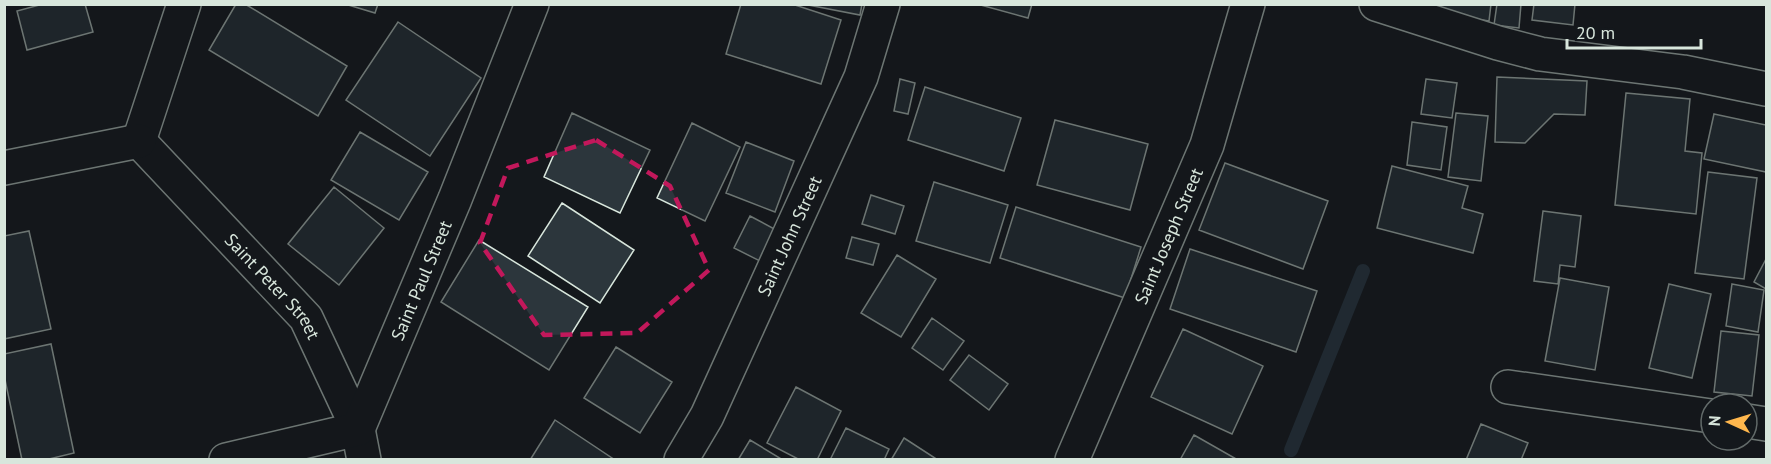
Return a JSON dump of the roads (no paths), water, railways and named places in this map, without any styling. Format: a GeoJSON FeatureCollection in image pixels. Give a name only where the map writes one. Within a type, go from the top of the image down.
{"type":"FeatureCollection","features":[{"type":"Feature","properties":{"kind":"street"},"geometry":{"type":"LineString","coordinates":[[4,168],[139,141],[183,4]]}},
{"type":"Feature","properties":{"kind":"street","name":"Saint Paul Street"},"geometry":{"type":"LineString","coordinates":[[361,444],[532,4]]}},
{"type":"Feature","properties":{"kind":"street","name":"Saint John Street"},"geometry":{"type":"LineString","coordinates":[[681,459],[707,416],[861,77],[883,4]]}},
{"type":"Feature","properties":{"kind":"street","name":"Saint Joseph Street"},"geometry":{"type":"LineString","coordinates":[[1072,459],[1207,145],[1248,4]]}},
{"type":"Feature","properties":{"kind":"street"},"geometry":{"type":"LineString","coordinates":[[1376,4],[1540,54],[1683,72],[1767,89]]}},
{"type":"Feature","properties":{"kind":"street","name":"Saint Peter Street"},"geometry":{"type":"LineString","coordinates":[[139,141],[306,318],[361,444]]}},
{"type":"Feature","properties":{"kind":"street"},"geometry":{"type":"LineString","coordinates":[[1508,387],[1699,414]]}},
{"type":"Feature","properties":{"kind":"street"},"geometry":{"type":"LineString","coordinates":[[226,459],[361,444]]}},
{"type":"Feature","properties":{"kind":"waterway"},"geometry":{"type":"LineString","coordinates":[[1291,450],[1363,271]]}}]}
